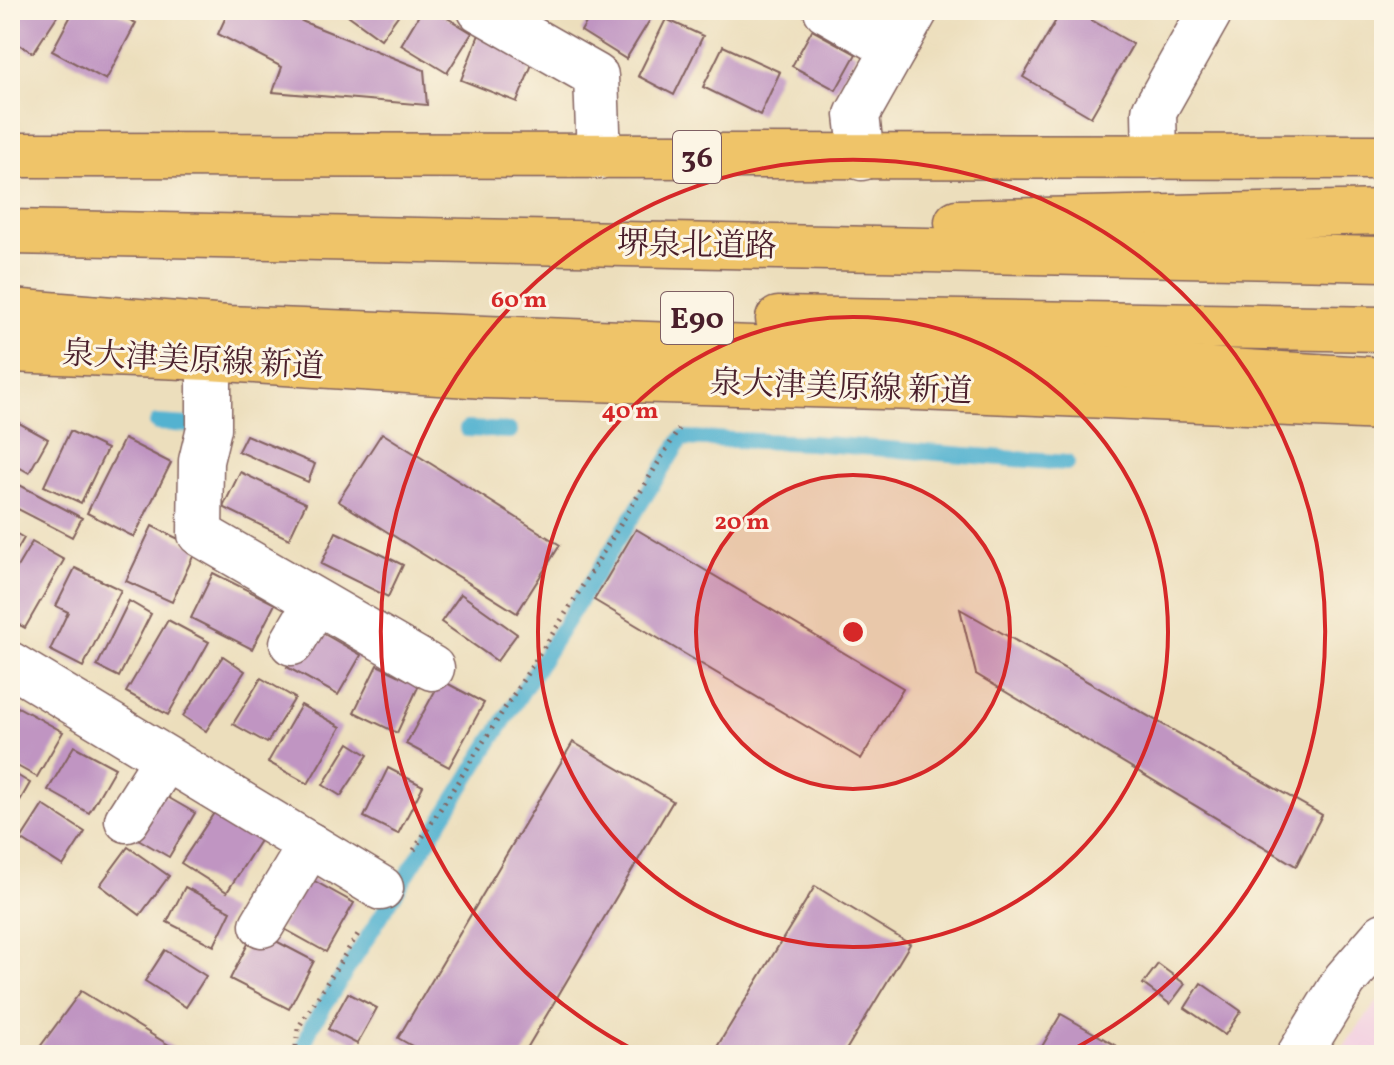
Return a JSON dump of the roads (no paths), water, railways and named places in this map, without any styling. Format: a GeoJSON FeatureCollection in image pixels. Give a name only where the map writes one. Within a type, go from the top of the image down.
{"type":"FeatureCollection","features":[{"type":"Feature","properties":{"kind":"main road","name":"36"},"geometry":{"type":"LineString","coordinates":[[10,155],[1384,157]]}},
{"type":"Feature","properties":{"kind":"main road"},"geometry":{"type":"LineString","coordinates":[[459,239],[1085,218],[1384,212]]}},
{"type":"Feature","properties":{"kind":"main road","name":"堺泉北道路"},"geometry":{"type":"LineString","coordinates":[[10,232],[1384,259]]}},
{"type":"Feature","properties":{"kind":"main road"},"geometry":{"type":"LineString","coordinates":[[10,309],[228,328],[985,357],[1384,380]]}},
{"type":"Feature","properties":{"kind":"main road","name":"E90"},"geometry":{"type":"LineString","coordinates":[[10,309],[1384,329]]}},
{"type":"Feature","properties":{"kind":"main road","name":"泉大津美原線 新道"},"geometry":{"type":"LineString","coordinates":[[10,350],[209,358],[485,376],[903,387],[1384,408]]}},
{"type":"Feature","properties":{"kind":"street"},"geometry":{"type":"LineString","coordinates":[[480,10],[596,76],[599,157]]}},
{"type":"Feature","properties":{"kind":"street"},"geometry":{"type":"LineString","coordinates":[[826,10],[894,49]]}},
{"type":"Feature","properties":{"kind":"street"},"geometry":{"type":"LineString","coordinates":[[862,158],[857,115],[916,10]]}},
{"type":"Feature","properties":{"kind":"street"},"geometry":{"type":"LineString","coordinates":[[1155,157],[1154,111],[1211,10]]}},
{"type":"Feature","properties":{"kind":"street"},"geometry":{"type":"LineString","coordinates":[[209,358],[209,428],[201,461],[200,534],[432,668]]}},
{"type":"Feature","properties":{"kind":"street"},"geometry":{"type":"LineString","coordinates":[[292,643],[316,602]]}},
{"type":"Feature","properties":{"kind":"street"},"geometry":{"type":"LineString","coordinates":[[15,677],[166,759],[381,888]]}},
{"type":"Feature","properties":{"kind":"street"},"geometry":{"type":"LineString","coordinates":[[127,820],[166,759]]}},
{"type":"Feature","properties":{"kind":"street"},"geometry":{"type":"LineString","coordinates":[[262,925],[310,845]]}},
{"type":"Feature","properties":{"kind":"street"},"geometry":{"type":"LineString","coordinates":[[1299,1055],[1345,980],[1384,935]]}},
{"type":"Feature","properties":{"kind":"waterway"},"geometry":{"type":"LineString","coordinates":[[157,423],[190,425]]}},
{"type":"Feature","properties":{"kind":"waterway"},"geometry":{"type":"LineString","coordinates":[[467,429],[510,431]]}},
{"type":"Feature","properties":{"kind":"waterway"},"geometry":{"type":"LineString","coordinates":[[305,1055],[301,1053],[311,1027],[682,438],[810,443],[1067,463]]}}]}
